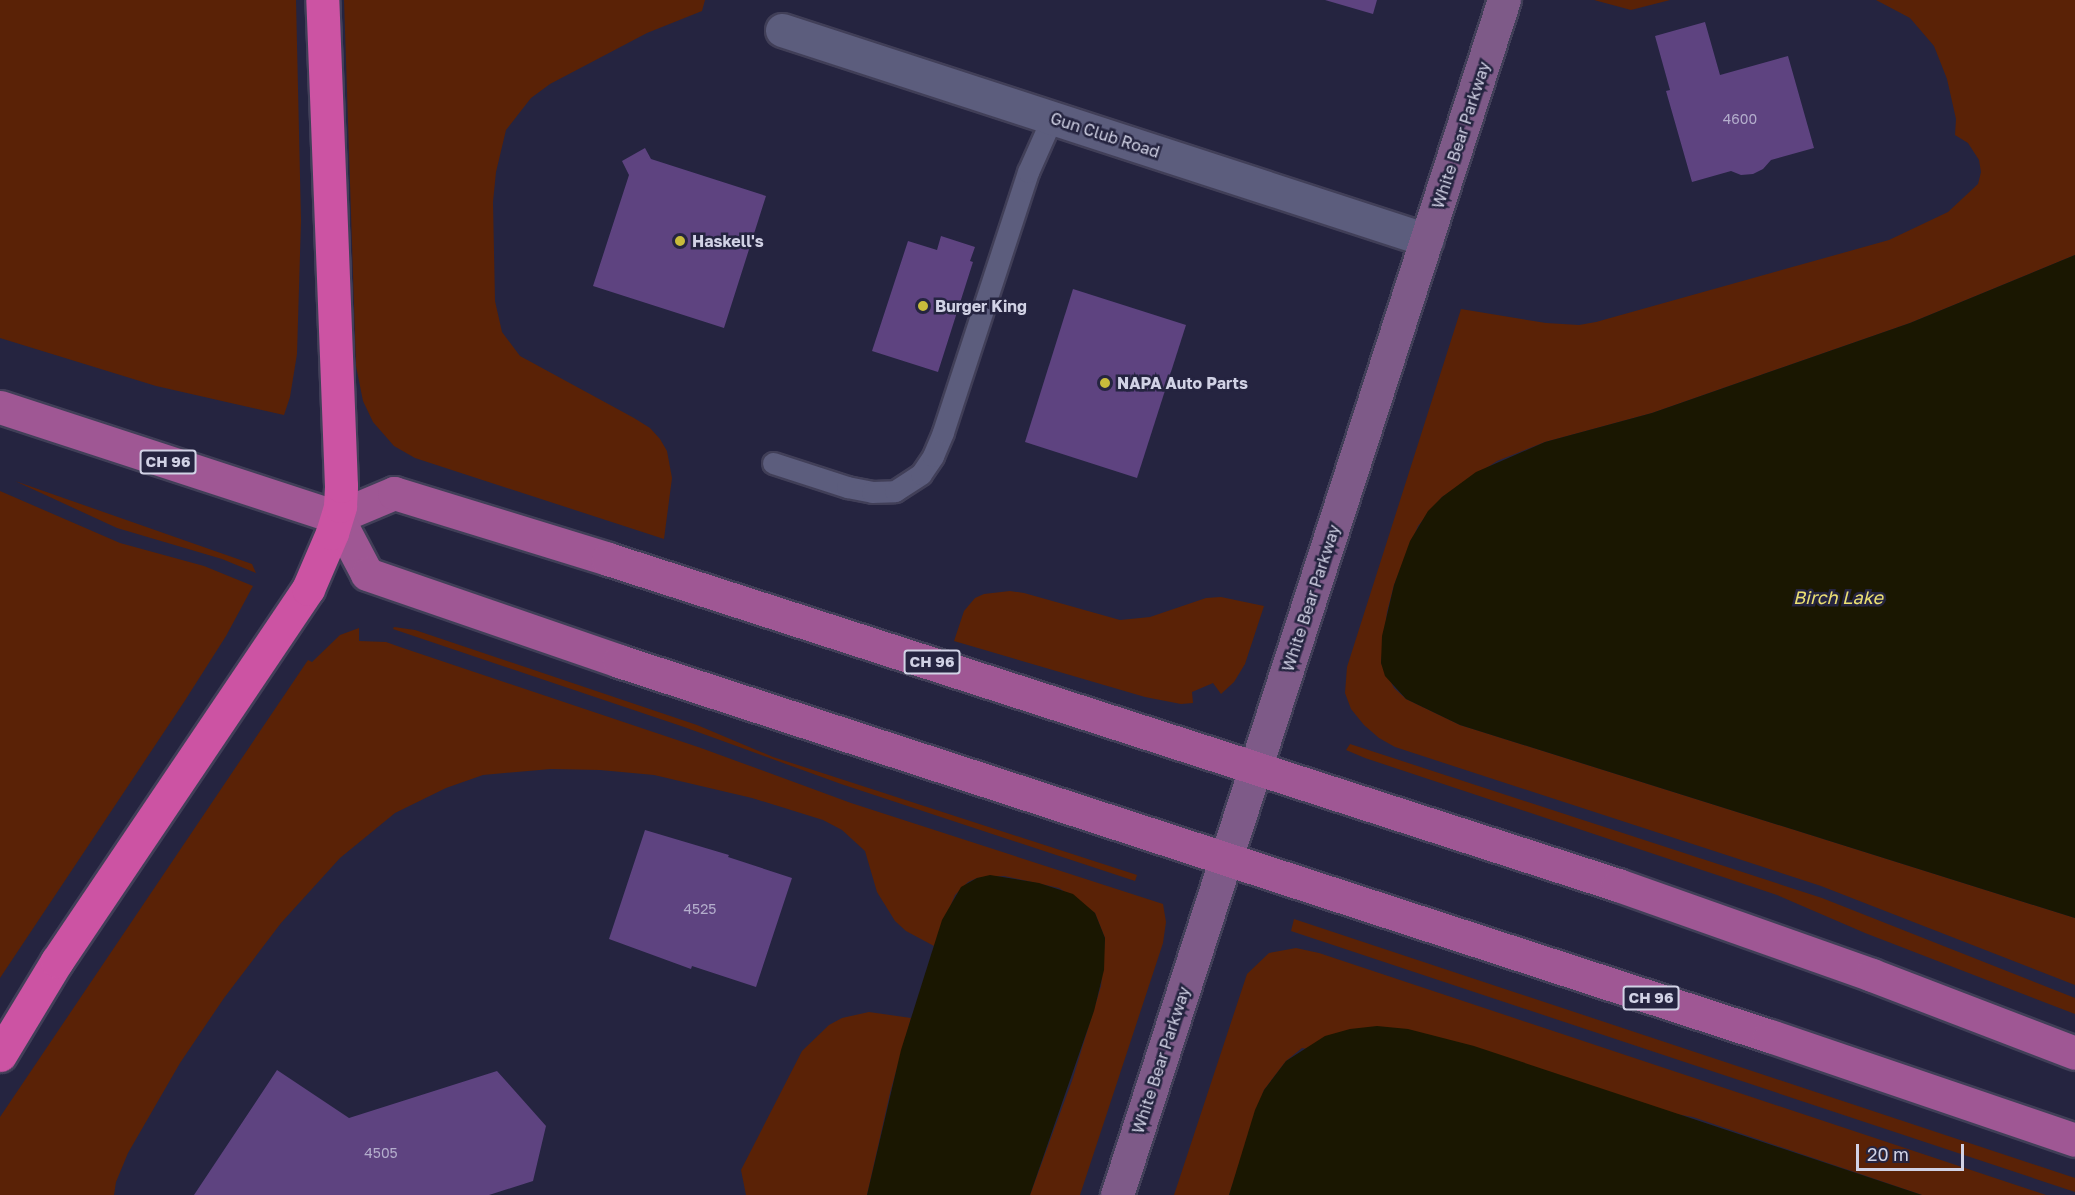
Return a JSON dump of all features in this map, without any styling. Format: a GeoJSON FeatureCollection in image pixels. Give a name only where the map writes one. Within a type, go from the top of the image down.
{"type":"FeatureCollection","features":[{"type":"Feature","properties":{"kind":"highway"},"geometry":{"type":"LineString","coordinates":[[0,1055],[57,961],[308,589],[337,517],[340,474],[322,0]]}},
{"type":"Feature","properties":{"kind":"main road","name":"CH 96"},"geometry":{"type":"LineString","coordinates":[[0,407],[337,517],[394,493],[837,631],[1740,927],[2075,1053]]}},
{"type":"Feature","properties":{"kind":"main road","name":"CH 96"},"geometry":{"type":"LineString","coordinates":[[337,517],[367,574],[619,661],[1759,1033],[2075,1140]]}},
{"type":"Feature","properties":{"kind":"street","name":"White Bear Parkway"},"geometry":{"type":"LineString","coordinates":[[1117,1195],[1504,0]]}},
{"type":"Feature","properties":{"kind":"street","name":"Gun Club Road"},"geometry":{"type":"LineString","coordinates":[[782,30],[1427,240]]}},
{"type":"Feature","properties":{"kind":"lane"},"geometry":{"type":"LineString","coordinates":[[773,463],[848,487],[878,492],[895,491],[921,474],[933,456],[943,432],[1028,172],[1052,118]]}},
{"type":"Feature","properties":{"kind":"shaded area"},"geometry":{"type":"Polygon","coordinates":[[[0,0],[296,0],[301,221],[297,354],[290,397],[284,415],[156,386],[0,338],[0,0]]]}},
{"type":"Feature","properties":{"kind":"shaded area"},"geometry":{"type":"Polygon","coordinates":[[[344,0],[705,0],[702,11],[647,33],[550,84],[531,98],[506,130],[496,172],[493,202],[495,301],[502,332],[520,356],[634,418],[650,428],[660,439],[667,451],[672,478],[664,539],[415,458],[394,446],[373,422],[363,401],[356,366],[344,0]]]}},
{"type":"Feature","properties":{"kind":"shaded area"},"geometry":{"type":"Polygon","coordinates":[[[1594,0],[1670,0],[1631,10],[1594,0]]]}},
{"type":"Feature","properties":{"kind":"shaded area"},"geometry":{"type":"Polygon","coordinates":[[[1876,0],[2075,0],[2075,255],[1910,323],[1652,413],[1545,442],[1497,461],[1442,497],[1418,526],[1394,585],[1387,612],[1381,663],[1394,688],[1406,699],[1460,725],[2075,918],[2075,985],[1821,886],[1395,747],[1379,738],[1364,725],[1351,709],[1345,693],[1347,667],[1461,309],[1546,323],[1579,325],[1596,322],[1889,240],[1948,212],[1978,184],[1981,172],[1979,160],[1968,143],[1955,135],[1956,119],[1947,79],[1934,46],[1910,18],[1876,0]]]}},
{"type":"Feature","properties":{"kind":"shaded area"},"geometry":{"type":"Polygon","coordinates":[[[15,481],[252,564],[256,573],[222,559],[117,528],[15,481]]]}},
{"type":"Feature","properties":{"kind":"shaded area"},"geometry":{"type":"Polygon","coordinates":[[[0,491],[120,543],[204,566],[253,586],[226,636],[184,702],[0,978],[0,491]]]}},
{"type":"Feature","properties":{"kind":"shaded area"},"geometry":{"type":"Polygon","coordinates":[[[1010,591],[1120,620],[1150,617],[1206,598],[1221,597],[1264,606],[1245,664],[1234,682],[1221,694],[1213,683],[1192,692],[1193,703],[1181,704],[1145,697],[954,641],[964,611],[975,598],[984,594],[1010,591]]]}},
{"type":"Feature","properties":{"kind":"shaded area"},"geometry":{"type":"Polygon","coordinates":[[[394,627],[415,630],[697,725],[773,757],[1137,875],[1135,881],[841,784],[684,727],[393,629],[394,627]]]}},
{"type":"Feature","properties":{"kind":"shaded area"},"geometry":{"type":"Polygon","coordinates":[[[359,628],[359,641],[386,642],[701,748],[851,803],[1163,904],[1166,922],[1163,943],[1080,1195],[1030,1195],[1073,1078],[1101,986],[1105,938],[1095,913],[1059,888],[1004,876],[977,878],[968,882],[955,895],[934,946],[906,931],[895,921],[877,892],[865,851],[842,830],[823,820],[752,798],[654,775],[600,770],[551,769],[483,775],[446,788],[395,813],[340,858],[281,923],[224,998],[180,1063],[128,1153],[116,1182],[114,1195],[0,1195],[0,1117],[308,660],[312,662],[340,635],[359,628]]]}},
{"type":"Feature","properties":{"kind":"shaded area"},"geometry":{"type":"Polygon","coordinates":[[[1350,744],[1822,898],[2075,998],[2075,1014],[1865,933],[1777,895],[1365,758],[1346,750],[1350,744]]]}},
{"type":"Feature","properties":{"kind":"shaded area"},"geometry":{"type":"Polygon","coordinates":[[[1294,919],[2075,1178],[2075,1192],[1291,931],[1294,919]]]}},
{"type":"Feature","properties":{"kind":"shaded area"},"geometry":{"type":"Polygon","coordinates":[[[1296,948],[1319,953],[2046,1195],[1922,1195],[1693,1117],[1302,1048],[1286,1061],[1264,1090],[1229,1195],[1174,1195],[1247,974],[1269,953],[1296,948]]]}},
{"type":"Feature","properties":{"kind":"shaded area"},"geometry":{"type":"Polygon","coordinates":[[[869,1012],[911,1018],[890,1093],[867,1195],[746,1195],[741,1170],[802,1051],[829,1025],[842,1018],[869,1012]]]}},
{"type":"Feature","properties":{"kind":"water","name":"Birch Lake"},"geometry":{"type":"Polygon","coordinates":[[[2075,255],[2075,918],[1460,725],[1406,699],[1385,676],[1381,663],[1382,636],[1394,585],[1410,541],[1428,511],[1442,497],[1476,472],[1545,442],[1652,413],[1910,323],[2075,255]]]}},
{"type":"Feature","properties":{"kind":"water"},"geometry":{"type":"Polygon","coordinates":[[[990,875],[1039,883],[1073,894],[1095,913],[1105,938],[1104,970],[1094,1011],[1030,1195],[867,1195],[901,1050],[942,920],[961,887],[977,878],[990,875]]]}},
{"type":"Feature","properties":{"kind":"water"},"geometry":{"type":"Polygon","coordinates":[[[1377,1026],[1408,1029],[1474,1046],[1922,1195],[1229,1195],[1255,1110],[1264,1090],[1286,1061],[1325,1036],[1350,1029],[1377,1026]]]}},
{"type":"Feature","properties":{"kind":"building"},"geometry":{"type":"Polygon","coordinates":[[[1325,0],[1377,0],[1373,14],[1325,0]]]}},
{"type":"Feature","properties":{"kind":"building"},"geometry":{"type":"Polygon","coordinates":[[[1705,22],[1720,75],[1788,56],[1814,148],[1771,160],[1763,169],[1753,174],[1741,175],[1731,171],[1692,182],[1666,91],[1670,90],[1655,36],[1705,22]]]}},
{"type":"Feature","properties":{"kind":"building","name":"Haskell's"},"geometry":{"type":"Polygon","coordinates":[[[645,148],[651,159],[766,196],[724,328],[593,286],[629,175],[622,161],[645,148]]]}},
{"type":"Feature","properties":{"kind":"building","name":"Burger King"},"geometry":{"type":"Polygon","coordinates":[[[941,236],[975,247],[970,261],[973,262],[938,372],[872,351],[908,241],[937,250],[941,236]]]}},
{"type":"Feature","properties":{"kind":"building","name":"NAPA Auto Parts"},"geometry":{"type":"Polygon","coordinates":[[[1073,289],[1186,325],[1137,478],[1025,442],[1073,289]]]}},
{"type":"Feature","properties":{"kind":"building"},"geometry":{"type":"Polygon","coordinates":[[[645,830],[729,855],[728,857],[792,878],[756,987],[692,966],[691,969],[609,939],[645,830]]]}},
{"type":"Feature","properties":{"kind":"building"},"geometry":{"type":"Polygon","coordinates":[[[277,1070],[349,1118],[497,1071],[546,1126],[533,1181],[489,1195],[194,1195],[277,1070]]]}},
{"type":"Feature","properties":{"kind":"place","name":"Haskell's"},"geometry":{"type":"Point","coordinates":[680,241]}},
{"type":"Feature","properties":{"kind":"place","name":"Burger King"},"geometry":{"type":"Point","coordinates":[923,306]}},
{"type":"Feature","properties":{"kind":"place","name":"NAPA Auto Parts"},"geometry":{"type":"Point","coordinates":[1105,383]}}]}
